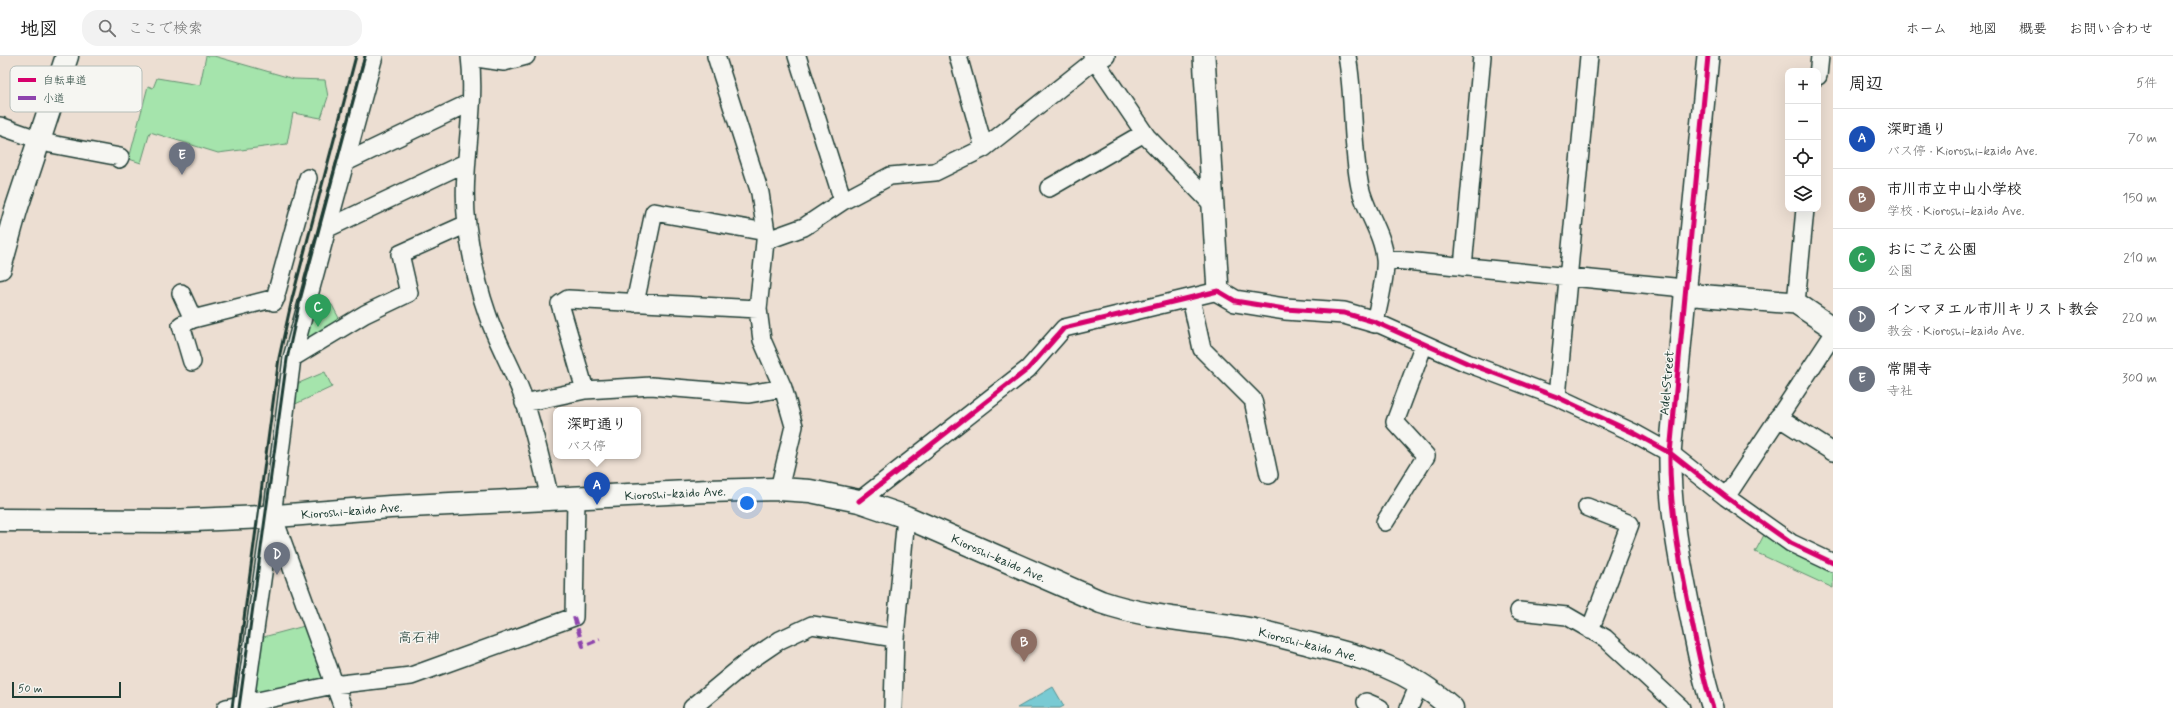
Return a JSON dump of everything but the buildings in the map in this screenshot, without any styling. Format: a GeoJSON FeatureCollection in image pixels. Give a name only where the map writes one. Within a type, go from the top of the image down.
{"type":"FeatureCollection","features":[{"type":"Feature","properties":{"kind":"main road"},"geometry":{"type":"LineString","coordinates":[[64,66],[67,56]]}},
{"type":"Feature","properties":{"kind":"main road"},"geometry":{"type":"LineString","coordinates":[[0,268],[16,210],[48,112]]}},
{"type":"Feature","properties":{"kind":"main road","name":"Kioroshi-kaido Ave."},"geometry":{"type":"LineString","coordinates":[[0,520],[170,521],[273,516],[390,507],[550,499],[779,489],[810,491],[859,501],[906,517],[1101,602],[1142,614],[1255,630],[1374,661],[1399,671],[1420,682],[1452,708]]}},
{"type":"Feature","properties":{"kind":"street"},"geometry":{"type":"LineString","coordinates":[[245,705],[273,516],[292,358],[374,56]]}},
{"type":"Feature","properties":{"kind":"street"},"geometry":{"type":"LineString","coordinates":[[526,56],[504,62],[470,57],[471,102],[465,163],[467,224],[474,264],[487,314],[524,403],[537,443],[550,499]]}},
{"type":"Feature","properties":{"kind":"street"},"geometry":{"type":"LineString","coordinates":[[716,56],[760,193],[765,237],[758,309],[762,340],[783,388],[794,426],[779,489]]}},
{"type":"Feature","properties":{"kind":"street"},"geometry":{"type":"LineString","coordinates":[[796,56],[843,201]]}},
{"type":"Feature","properties":{"kind":"street"},"geometry":{"type":"LineString","coordinates":[[958,56],[984,148]]}},
{"type":"Feature","properties":{"kind":"street"},"geometry":{"type":"LineString","coordinates":[[1204,56],[1218,291]]}},
{"type":"Feature","properties":{"kind":"street"},"geometry":{"type":"LineString","coordinates":[[1347,56],[1352,83],[1353,125],[1360,188],[1377,227],[1386,259],[1375,322]]}},
{"type":"Feature","properties":{"kind":"street"},"geometry":{"type":"LineString","coordinates":[[1463,267],[1482,56]]}},
{"type":"Feature","properties":{"kind":"street"},"geometry":{"type":"LineString","coordinates":[[1557,397],[1589,56]]}},
{"type":"Feature","properties":{"kind":"street","name":"Adel Street"},"geometry":{"type":"LineString","coordinates":[[1708,56],[1670,453],[1670,482],[1684,583],[1700,665],[1713,708]]}},
{"type":"Feature","properties":{"kind":"street"},"geometry":{"type":"LineString","coordinates":[[1819,68],[1820,56]]}},
{"type":"Feature","properties":{"kind":"street"},"geometry":{"type":"LineString","coordinates":[[635,302],[654,212],[765,237],[804,228],[843,201],[890,176],[935,172],[984,148],[1098,57],[1144,133],[1213,205]]}},
{"type":"Feature","properties":{"kind":"street"},"geometry":{"type":"LineString","coordinates":[[346,162],[471,102]]}},
{"type":"Feature","properties":{"kind":"street"},"geometry":{"type":"LineString","coordinates":[[0,126],[39,140],[120,157],[119,160]]}},
{"type":"Feature","properties":{"kind":"street"},"geometry":{"type":"LineString","coordinates":[[1049,188],[1144,133]]}},
{"type":"Feature","properties":{"kind":"street"},"geometry":{"type":"LineString","coordinates":[[328,228],[465,163]]}},
{"type":"Feature","properties":{"kind":"street"},"geometry":{"type":"LineString","coordinates":[[192,362],[182,326],[193,320],[275,300],[308,178]]}},
{"type":"Feature","properties":{"kind":"street"},"geometry":{"type":"LineString","coordinates":[[1796,303],[1805,212]]}},
{"type":"Feature","properties":{"kind":"street"},"geometry":{"type":"LineString","coordinates":[[292,358],[365,314],[409,293],[400,254],[467,224]]}},
{"type":"Feature","properties":{"kind":"street"},"geometry":{"type":"LineString","coordinates":[[1386,259],[1569,278],[1674,287],[1695,295],[1796,303],[1833,328]]}},
{"type":"Feature","properties":{"kind":"street"},"geometry":{"type":"LineString","coordinates":[[859,501],[1028,368],[1064,328],[1218,291],[1235,302],[1285,309],[1344,313],[1375,322],[1467,363],[1557,397],[1634,433],[1670,453],[1726,498],[1791,543],[1833,563]]}},
{"type":"Feature","properties":{"kind":"street"},"geometry":{"type":"LineString","coordinates":[[181,293],[193,320]]}},
{"type":"Feature","properties":{"kind":"street"},"geometry":{"type":"LineString","coordinates":[[1190,298],[1202,349],[1253,400],[1269,475]]}},
{"type":"Feature","properties":{"kind":"street"},"geometry":{"type":"LineString","coordinates":[[585,390],[560,304],[568,299],[758,309]]}},
{"type":"Feature","properties":{"kind":"street"},"geometry":{"type":"LineString","coordinates":[[1726,498],[1833,335]]}},
{"type":"Feature","properties":{"kind":"street"},"geometry":{"type":"LineString","coordinates":[[1385,522],[1426,456],[1395,422],[1424,344]]}},
{"type":"Feature","properties":{"kind":"street"},"geometry":{"type":"LineString","coordinates":[[524,403],[585,390],[651,386],[749,394],[783,388]]}},
{"type":"Feature","properties":{"kind":"street"},"geometry":{"type":"LineString","coordinates":[[1778,417],[1833,452]]}},
{"type":"Feature","properties":{"kind":"street"},"geometry":{"type":"LineString","coordinates":[[226,708],[334,685],[411,676],[574,617],[576,498]]}},
{"type":"Feature","properties":{"kind":"street"},"geometry":{"type":"LineString","coordinates":[[1587,507],[1630,524],[1590,630]]}},
{"type":"Feature","properties":{"kind":"street"},"geometry":{"type":"LineString","coordinates":[[273,516],[343,708]]}},
{"type":"Feature","properties":{"kind":"street"},"geometry":{"type":"LineString","coordinates":[[893,708],[895,638],[906,517]]}},
{"type":"Feature","properties":{"kind":"street"},"geometry":{"type":"LineString","coordinates":[[1519,611],[1567,616],[1605,638],[1681,708]]}},
{"type":"Feature","properties":{"kind":"street"},"geometry":{"type":"LineString","coordinates":[[692,708],[746,662],[780,640],[812,625],[895,638]]}},
{"type":"Feature","properties":{"kind":"street"},"geometry":{"type":"LineString","coordinates":[[1410,708],[1420,682]]}},
{"type":"Feature","properties":{"kind":"green space"},"geometry":{"type":"Polygon","coordinates":[[[206,56],[214,56],[294,79],[325,80],[328,97],[321,118],[293,113],[287,144],[218,153],[150,132],[141,163],[129,159],[148,86],[153,88],[157,78],[200,85],[206,56]]]}},
{"type":"Feature","properties":{"kind":"green space"},"geometry":{"type":"Polygon","coordinates":[[[315,301],[332,305],[340,320],[310,338],[306,335],[315,301]]]}},
{"type":"Feature","properties":{"kind":"green space"},"geometry":{"type":"Polygon","coordinates":[[[325,372],[332,387],[289,407],[292,386],[325,372]]]}},
{"type":"Feature","properties":{"kind":"green space"},"geometry":{"type":"Polygon","coordinates":[[[1764,535],[1833,566],[1833,588],[1755,552],[1764,535]]]}},
{"type":"Feature","properties":{"kind":"green space"},"geometry":{"type":"Polygon","coordinates":[[[308,625],[325,675],[323,682],[250,695],[256,639],[308,625]]]}},
{"type":"Feature","properties":{"kind":"water"},"geometry":{"type":"Polygon","coordinates":[[[1053,687],[1064,706],[1060,708],[1017,708],[1053,687]]]}},
{"type":"Feature","properties":{"kind":"railway"},"geometry":{"type":"LineString","coordinates":[[232,708],[279,358],[292,299],[356,56]]}},
{"type":"Feature","properties":{"kind":"railway"},"geometry":{"type":"LineString","coordinates":[[239,708],[287,359],[300,300],[365,56]]}},
{"type":"Feature","properties":{"kind":"marked path"},"geometry":{"type":"LineString","coordinates":[[574,617],[583,646],[600,639]]}},
{"type":"Feature","properties":{"kind":"cycle path"},"geometry":{"type":"LineString","coordinates":[[1708,56],[1670,453],[1670,474],[1671,496],[1680,559],[1701,665],[1713,708]]}},
{"type":"Feature","properties":{"kind":"cycle path"},"geometry":{"type":"LineString","coordinates":[[859,501],[1028,369],[1064,328],[1218,291],[1235,301],[1285,309],[1344,313],[1375,322],[1467,363],[1557,397],[1634,433],[1670,453],[1726,497],[1791,543],[1833,563]]}},
{"type":"Feature","properties":{"kind":"place","name":"常開寺"},"geometry":{"type":"Point","coordinates":[182,175]}},
{"type":"Feature","properties":{"kind":"place","name":"おにごえ公園"},"geometry":{"type":"Point","coordinates":[318,327]}},
{"type":"Feature","properties":{"kind":"place","name":"深町通り"},"geometry":{"type":"Point","coordinates":[597,505]}},
{"type":"Feature","properties":{"kind":"place","name":"インマヌエル市川キリスト教会"},"geometry":{"type":"Point","coordinates":[277,575]}},
{"type":"Feature","properties":{"kind":"place","name":"市川市立中山小学校"},"geometry":{"type":"Point","coordinates":[1024,662]}},
{"type":"Feature","properties":{"kind":"district","name":"高石神"},"geometry":{"type":"Point","coordinates":[419,637]}}]}
